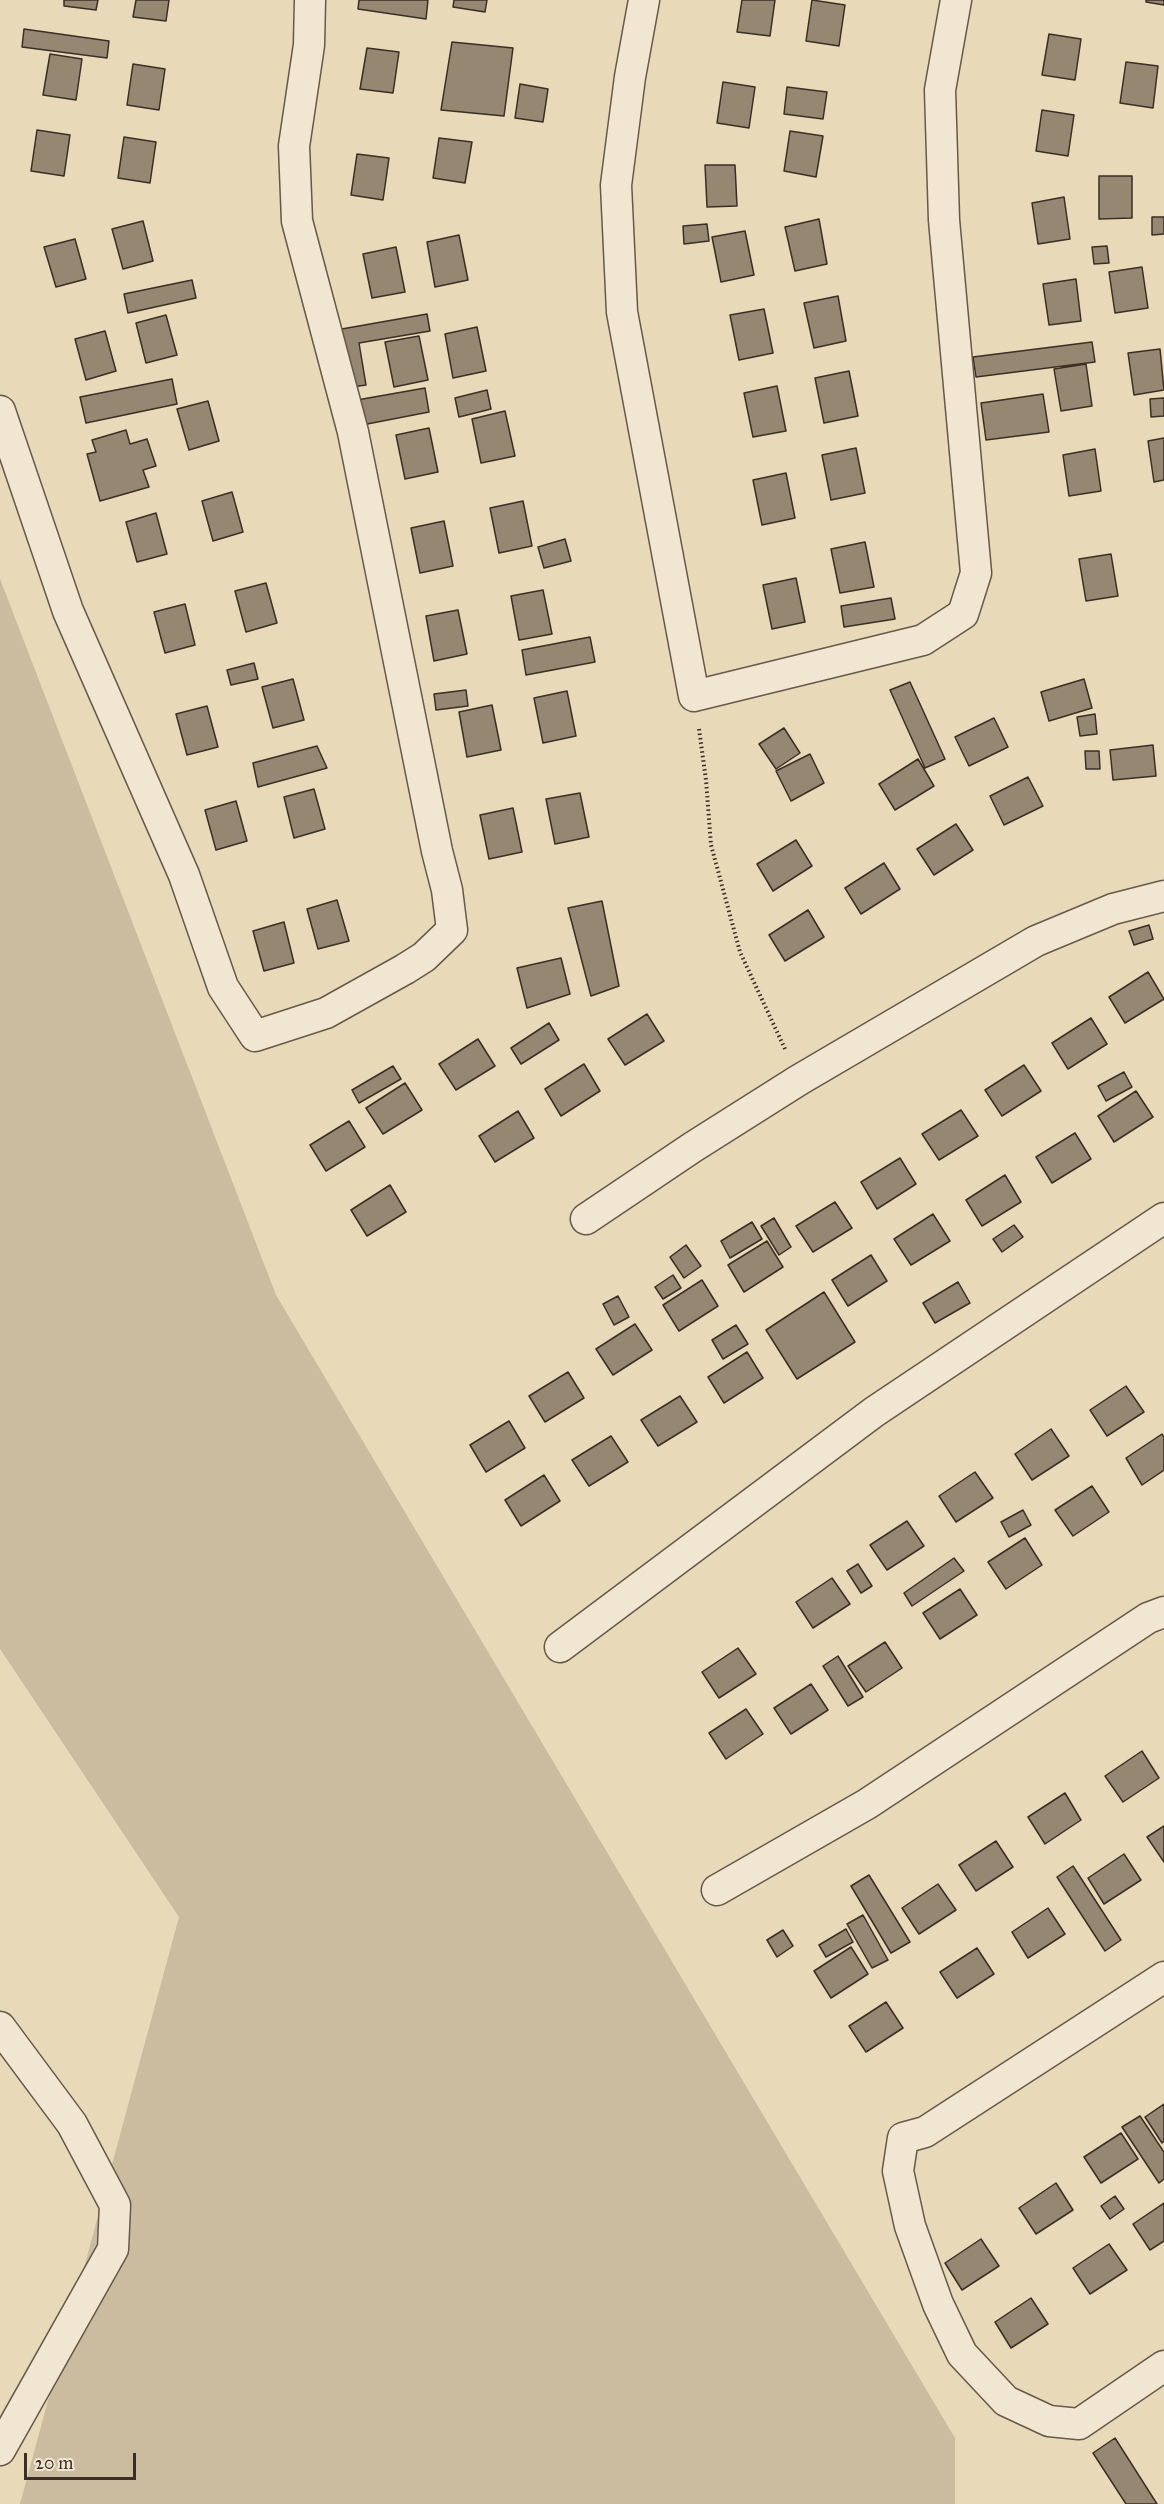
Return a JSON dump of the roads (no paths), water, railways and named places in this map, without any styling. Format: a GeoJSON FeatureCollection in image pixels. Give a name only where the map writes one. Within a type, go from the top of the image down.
{"type":"FeatureCollection","features":[{"type":"Feature","properties":{"kind":"street"},"geometry":{"type":"LineString","coordinates":[[0,411],[68,611],[184,874],[223,987],[255,1036],[326,1013],[424,957],[452,930],[447,890],[437,851],[353,432],[297,221],[294,146],[309,45],[310,0]]}},
{"type":"Feature","properties":{"kind":"street"},"geometry":{"type":"LineString","coordinates":[[644,0],[630,77],[616,185],[622,312],[694,696],[923,640],[963,614],[976,573],[944,220],[940,90],[956,0]]}},
{"type":"Feature","properties":{"kind":"street"},"geometry":{"type":"LineString","coordinates":[[586,1220],[693,1147],[799,1080],[1036,941],[1113,909],[1164,896]]}},
{"type":"Feature","properties":{"kind":"street"},"geometry":{"type":"LineString","coordinates":[[560,1647],[874,1412],[1164,1218]]}},
{"type":"Feature","properties":{"kind":"street"},"geometry":{"type":"LineString","coordinates":[[717,1890],[867,1804],[1148,1618],[1164,1612]]}},
{"type":"Feature","properties":{"kind":"street"},"geometry":{"type":"LineString","coordinates":[[1164,1977],[926,2132],[903,2138],[898,2171],[910,2226],[938,2304],[962,2354],[1006,2401],[1049,2421],[1079,2424],[1164,2366]]}},
{"type":"Feature","properties":{"kind":"street"},"geometry":{"type":"LineString","coordinates":[[0,2027],[72,2124],[116,2205],[113,2249],[0,2450]]}}]}
